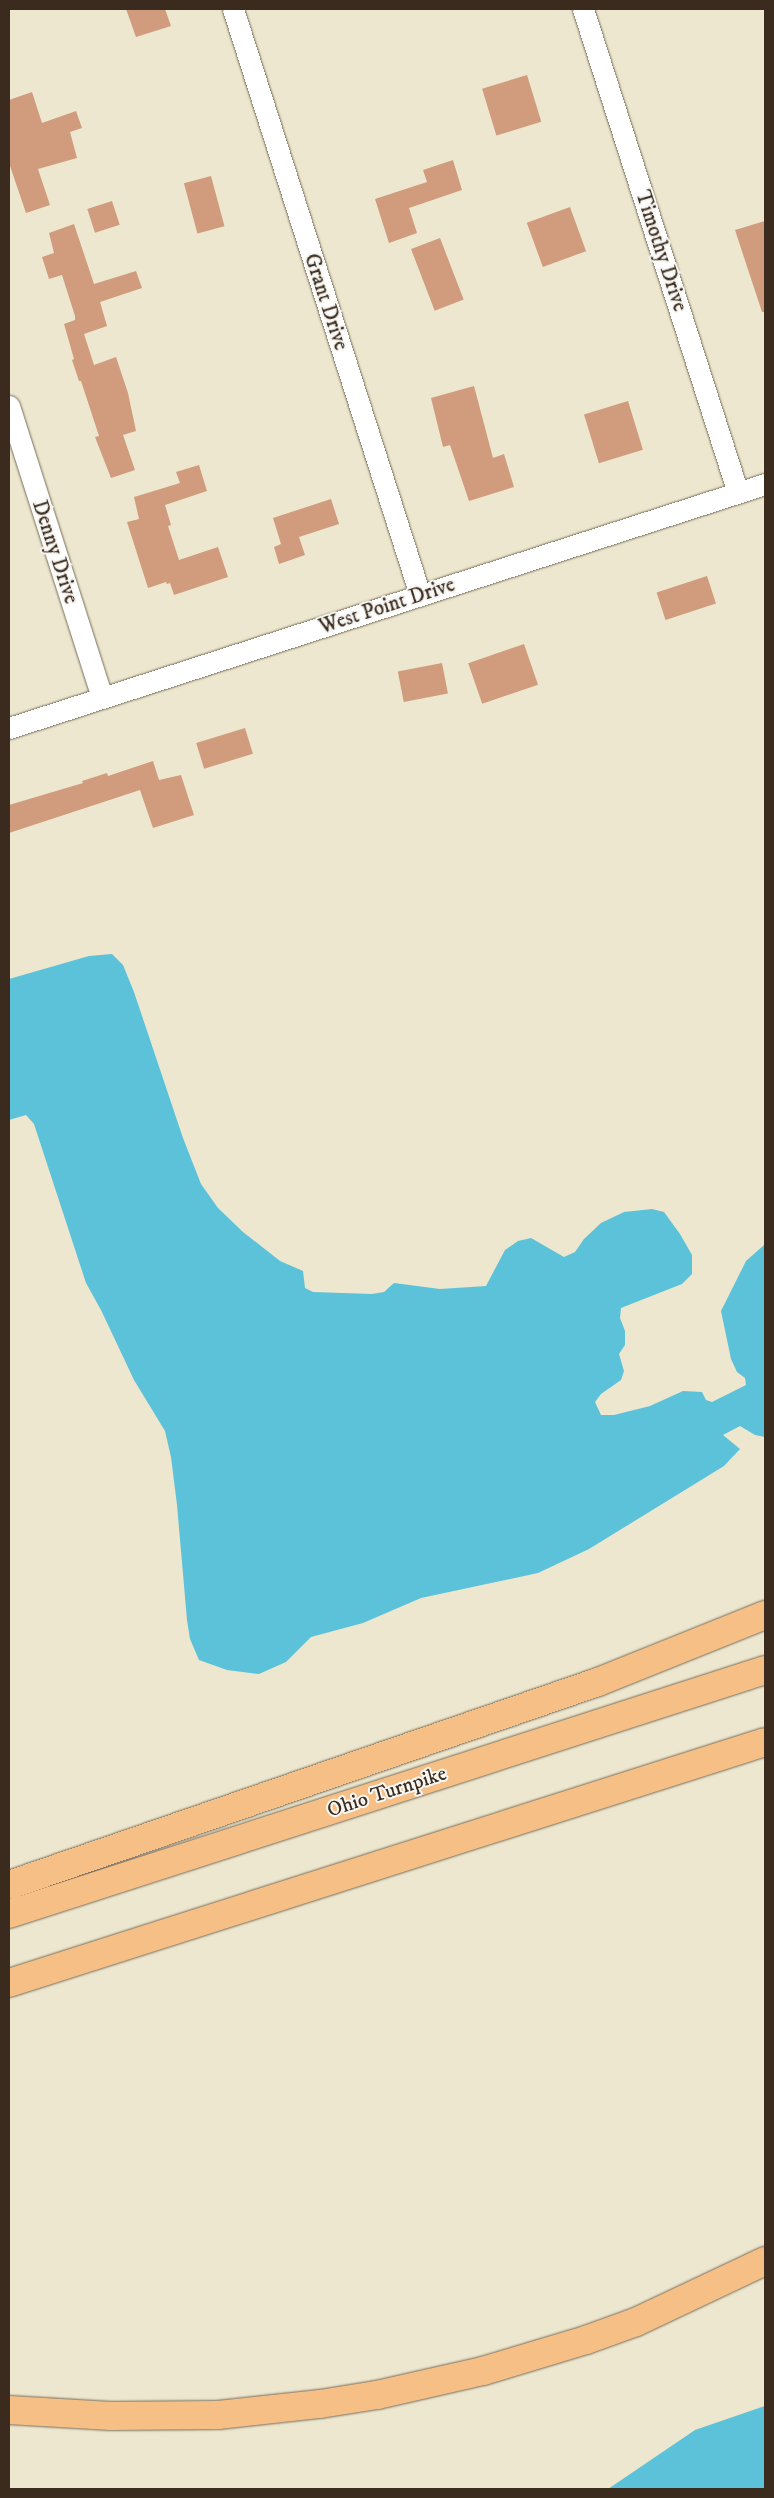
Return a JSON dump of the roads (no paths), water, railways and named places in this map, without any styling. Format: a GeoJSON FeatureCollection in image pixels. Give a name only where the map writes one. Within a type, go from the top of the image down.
{"type":"FeatureCollection","features":[{"type":"Feature","properties":{"kind":"highway"},"geometry":{"type":"LineString","coordinates":[[9,1885],[598,1682],[765,1615]]}},
{"type":"Feature","properties":{"kind":"highway","name":"Ohio Turnpike"},"geometry":{"type":"LineString","coordinates":[[9,1914],[765,1670]]}},
{"type":"Feature","properties":{"kind":"highway"},"geometry":{"type":"LineString","coordinates":[[9,1983],[765,1742]]}},
{"type":"Feature","properties":{"kind":"highway"},"geometry":{"type":"LineString","coordinates":[[9,2410],[110,2416],[218,2415],[320,2404],[377,2395],[484,2371],[570,2345],[636,2322],[765,2262]]}},
{"type":"Feature","properties":{"kind":"street","name":"Grant Drive"},"geometry":{"type":"LineString","coordinates":[[233,9],[420,595]]}},
{"type":"Feature","properties":{"kind":"street","name":"Timothy Drive"},"geometry":{"type":"LineString","coordinates":[[583,9],[738,492]]}},
{"type":"Feature","properties":{"kind":"street","name":"Denny Drive"},"geometry":{"type":"LineString","coordinates":[[9,406],[102,698]]}},
{"type":"Feature","properties":{"kind":"street","name":"West Point Drive"},"geometry":{"type":"LineString","coordinates":[[9,728],[765,484]]}},
{"type":"Feature","properties":{"kind":"water"},"geometry":{"type":"Polygon","coordinates":[[[112,954],[123,965],[134,992],[183,1138],[201,1184],[218,1208],[243,1232],[280,1261],[303,1271],[305,1288],[313,1292],[372,1294],[384,1292],[394,1283],[440,1289],[486,1286],[505,1250],[518,1241],[531,1238],[564,1257],[575,1252],[584,1239],[601,1223],[624,1212],[652,1209],[664,1212],[692,1255],[692,1274],[682,1284],[621,1308],[620,1318],[625,1331],[625,1345],[619,1354],[624,1371],[621,1380],[601,1394],[595,1402],[601,1415],[614,1415],[650,1406],[683,1391],[702,1392],[706,1400],[712,1402],[746,1385],[745,1378],[737,1372],[731,1359],[721,1311],[746,1261],[765,1244],[765,1437],[755,1435],[740,1426],[723,1435],[740,1449],[724,1466],[589,1549],[538,1573],[421,1598],[363,1623],[311,1637],[286,1662],[259,1674],[227,1670],[199,1660],[190,1639],[187,1620],[177,1505],[171,1457],[165,1431],[134,1380],[86,1283],[34,1124],[26,1115],[9,1120],[9,979],[89,956],[112,954]]]}},
{"type":"Feature","properties":{"kind":"water"},"geometry":{"type":"Polygon","coordinates":[[[765,2406],[765,2489],[608,2489],[695,2430],[765,2406]]]}}]}
